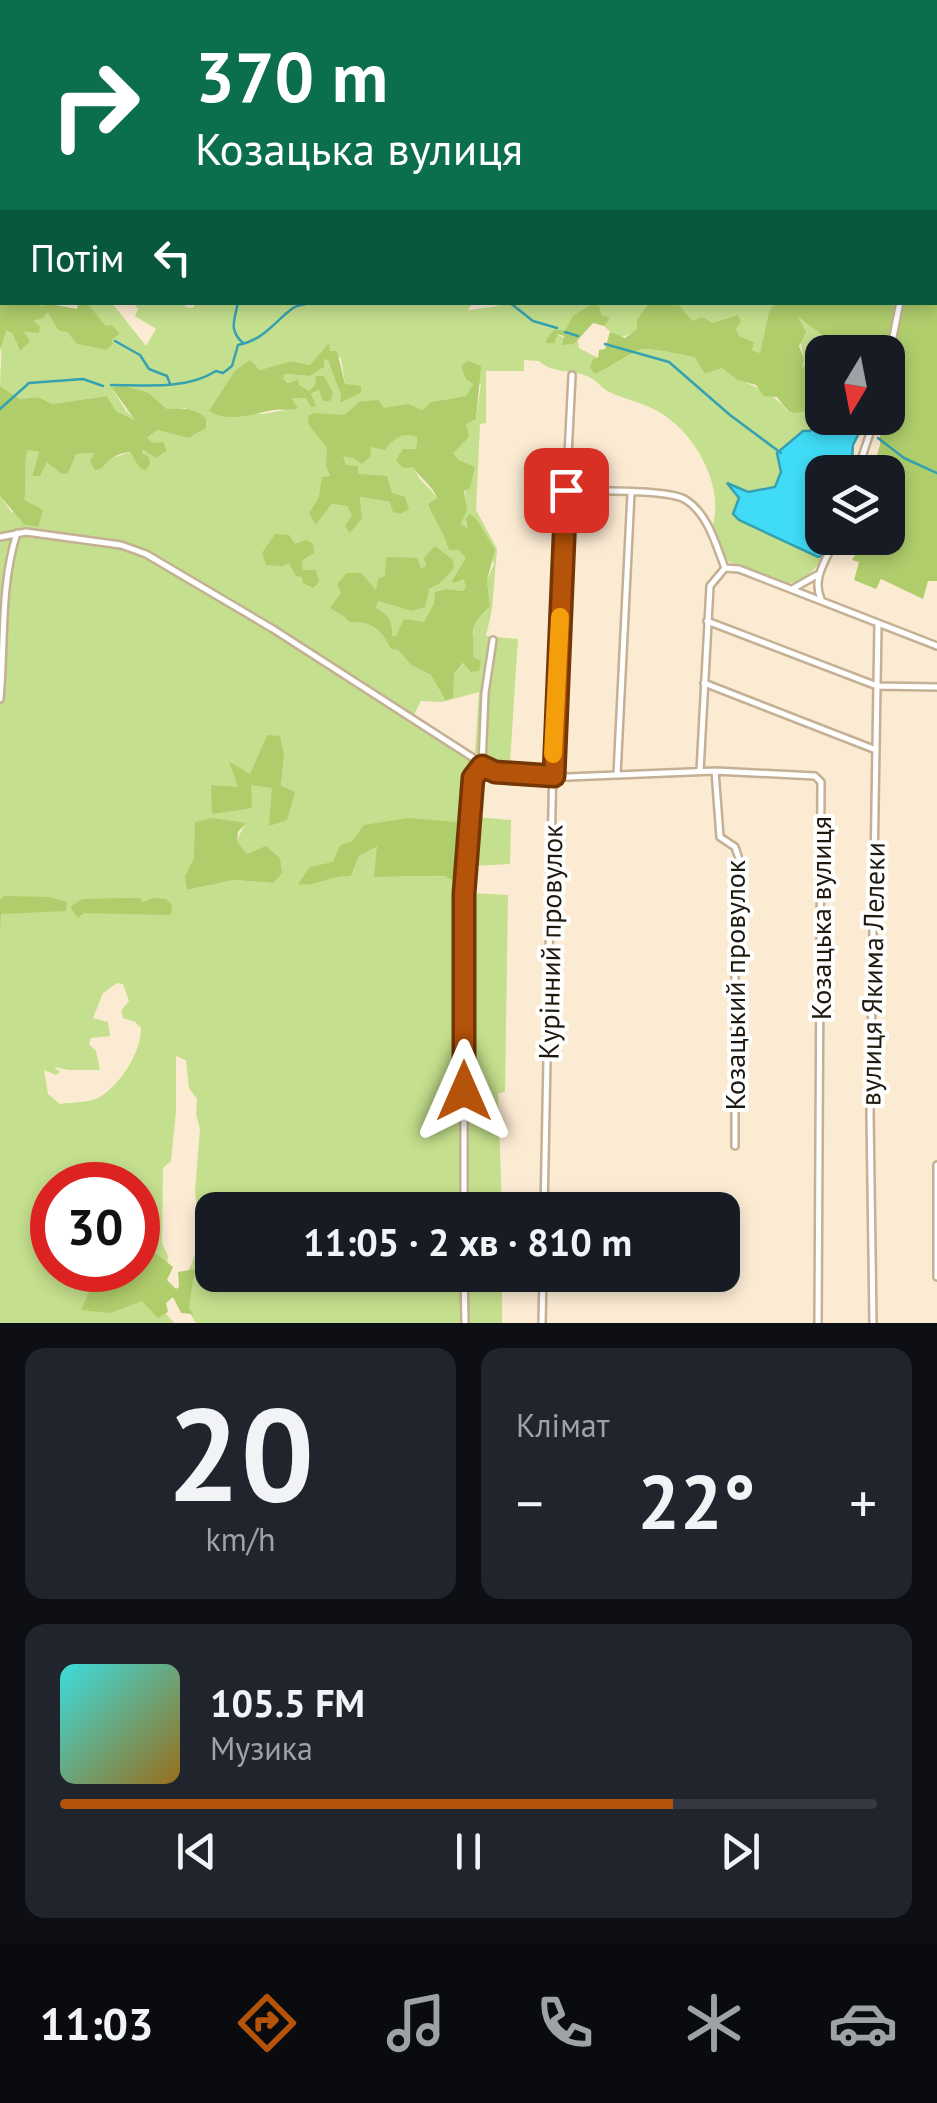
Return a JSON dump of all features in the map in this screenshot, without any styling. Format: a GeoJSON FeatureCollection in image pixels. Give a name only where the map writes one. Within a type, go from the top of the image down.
{"type":"FeatureCollection","features":[{"type":"Feature","properties":{"kind":"street"},"geometry":{"type":"LineString","coordinates":[[893,335],[899,305]]}},
{"type":"Feature","properties":{"kind":"street","name":"Курінний провулок"},"geometry":{"type":"LineString","coordinates":[[544,1192],[554,776],[572,375]]}},
{"type":"Feature","properties":{"kind":"street"},"geometry":{"type":"LineString","coordinates":[[566,490],[670,495],[687,500],[710,530],[724,568]]}},
{"type":"Feature","properties":{"kind":"street"},"geometry":{"type":"LineString","coordinates":[[618,776],[631,493]]}},
{"type":"Feature","properties":{"kind":"street"},"geometry":{"type":"LineString","coordinates":[[0,699],[6,578],[17,534]]}},
{"type":"Feature","properties":{"kind":"street"},"geometry":{"type":"LineString","coordinates":[[0,538],[17,534],[121,545],[146,554],[258,620],[482,766]]}},
{"type":"Feature","properties":{"kind":"street"},"geometry":{"type":"LineString","coordinates":[[822,600],[817,575],[827,555]]}},
{"type":"Feature","properties":{"kind":"street"},"geometry":{"type":"LineString","coordinates":[[724,568],[739,569],[791,588],[937,646]]}},
{"type":"Feature","properties":{"kind":"street"},"geometry":{"type":"LineString","coordinates":[[700,771],[710,586],[724,568]]}},
{"type":"Feature","properties":{"kind":"street"},"geometry":{"type":"LineString","coordinates":[[791,588],[817,575]]}},
{"type":"Feature","properties":{"kind":"street"},"geometry":{"type":"LineString","coordinates":[[707,621],[877,686],[937,688]]}},
{"type":"Feature","properties":{"kind":"street","name":"вулиця Якима Лелеки"},"geometry":{"type":"LineString","coordinates":[[873,1323],[870,1114],[878,624]]}},
{"type":"Feature","properties":{"kind":"street"},"geometry":{"type":"LineString","coordinates":[[464,1192],[464,894],[473,778],[482,766],[485,693],[494,640]]}},
{"type":"Feature","properties":{"kind":"street"},"geometry":{"type":"LineString","coordinates":[[704,682],[876,750]]}},
{"type":"Feature","properties":{"kind":"street","name":"Козацька вулиця"},"geometry":{"type":"LineString","coordinates":[[482,766],[495,772],[554,776],[700,771],[809,774],[820,782],[818,1323]]}},
{"type":"Feature","properties":{"kind":"street","name":"Козацький провулок"},"geometry":{"type":"LineString","coordinates":[[715,771],[720,838],[735,847],[738,859],[735,1146]]}},
{"type":"Feature","properties":{"kind":"street"},"geometry":{"type":"LineString","coordinates":[[937,1166],[937,1277]]}},
{"type":"Feature","properties":{"kind":"street"},"geometry":{"type":"LineString","coordinates":[[464,1292],[464,1323]]}},
{"type":"Feature","properties":{"kind":"street"},"geometry":{"type":"LineString","coordinates":[[542,1323],[543,1292]]}},
{"type":"Feature","properties":{"kind":"green space"},"geometry":{"type":"Polygon","coordinates":[[[0,305],[77,309],[78,305],[89,305],[106,326],[112,325],[120,334],[112,339],[107,350],[77,344],[67,332],[58,330],[48,312],[33,321],[40,326],[39,333],[23,331],[30,341],[20,351],[12,333],[6,331],[0,351],[0,305]]]}},
{"type":"Feature","properties":{"kind":"green space"},"geometry":{"type":"Polygon","coordinates":[[[89,305],[114,305],[146,346],[156,329],[135,316],[138,309],[135,305],[472,305],[468,310],[500,306],[494,305],[648,305],[637,319],[637,329],[628,335],[616,336],[604,326],[609,318],[565,332],[554,329],[546,340],[557,334],[574,344],[578,340],[579,348],[598,358],[595,374],[639,350],[695,358],[705,374],[722,368],[773,397],[787,411],[805,370],[805,431],[777,453],[781,472],[775,487],[748,492],[729,484],[739,498],[739,520],[805,551],[805,555],[825,555],[814,570],[792,583],[769,580],[728,561],[712,527],[715,496],[705,465],[687,436],[664,415],[607,391],[589,377],[551,368],[539,361],[524,360],[524,371],[486,371],[486,423],[480,424],[476,510],[497,549],[492,609],[486,636],[518,639],[509,777],[478,776],[476,817],[511,820],[510,864],[474,866],[472,893],[508,895],[505,1092],[498,1093],[501,1192],[195,1192],[200,1129],[197,1099],[189,1088],[186,1060],[176,1056],[171,1161],[163,1168],[162,1243],[168,1256],[161,1308],[174,1323],[0,1323],[0,496],[12,513],[24,496],[28,450],[39,452],[32,476],[46,462],[70,462],[76,454],[95,453],[102,468],[109,459],[131,452],[139,467],[142,453],[153,443],[147,438],[157,430],[188,438],[186,408],[167,409],[149,393],[112,388],[126,411],[138,421],[116,411],[107,396],[52,404],[38,397],[20,399],[0,386],[2,338],[5,331],[12,333],[19,350],[22,330],[49,310],[77,344],[107,350],[113,344],[106,327],[89,305]],[[329,345],[310,365],[291,361],[260,370],[250,360],[210,410],[262,414],[297,408],[290,398],[306,398],[319,390],[333,393],[315,385],[309,391],[283,380],[283,374],[310,376],[324,367],[324,358],[328,359],[341,395],[340,403],[361,393],[345,384],[341,358],[330,351],[329,345]],[[473,383],[467,396],[431,402],[422,410],[359,402],[344,415],[310,425],[328,448],[326,467],[330,476],[309,513],[317,524],[332,504],[347,506],[352,514],[362,518],[360,497],[390,502],[392,493],[357,474],[341,460],[343,456],[408,434],[417,437],[415,469],[437,498],[428,505],[444,530],[449,549],[459,550],[467,558],[463,579],[466,587],[464,591],[446,589],[424,622],[396,636],[392,636],[376,607],[378,601],[411,611],[429,589],[439,584],[427,566],[385,576],[377,591],[367,584],[341,593],[349,622],[375,628],[391,649],[431,675],[444,699],[454,674],[464,663],[471,672],[474,621],[490,605],[487,580],[494,564],[477,520],[468,530],[461,524],[465,488],[453,453],[466,423],[476,419],[481,384],[473,383]],[[479,692],[442,702],[421,701],[413,717],[475,753],[479,692]],[[267,735],[250,775],[230,761],[239,788],[211,785],[252,808],[250,784],[281,786],[284,756],[267,735]],[[385,823],[365,825],[352,841],[340,845],[333,863],[310,867],[351,876],[359,856],[378,847],[375,877],[465,876],[457,863],[460,837],[385,823]],[[245,824],[197,858],[187,878],[188,890],[234,880],[272,883],[236,842],[245,824]],[[117,983],[103,993],[93,1018],[108,1022],[110,1036],[91,1038],[89,1044],[96,1051],[100,1070],[54,1067],[60,1072],[56,1075],[44,1070],[48,1094],[60,1104],[100,1097],[128,1067],[138,1047],[141,1028],[123,1018],[121,1011],[129,1001],[123,984],[117,983]]]}},
{"type":"Feature","properties":{"kind":"green space"},"geometry":{"type":"Polygon","coordinates":[[[597,305],[601,315],[610,318],[604,326],[593,323],[574,344],[562,345],[564,336],[558,334],[554,343],[547,343],[554,329],[565,331],[573,316],[597,305]]]}},
{"type":"Feature","properties":{"kind":"green space"},"geometry":{"type":"Polygon","coordinates":[[[648,305],[679,305],[693,321],[702,317],[713,323],[738,315],[739,336],[754,342],[752,350],[760,353],[774,305],[895,305],[889,335],[822,335],[798,317],[806,332],[799,346],[804,359],[802,368],[805,366],[805,412],[796,413],[777,397],[764,396],[756,385],[738,380],[722,368],[705,374],[695,358],[675,353],[639,350],[595,374],[590,367],[599,350],[605,349],[610,332],[625,338],[637,329],[637,319],[648,305]]]}},
{"type":"Feature","properties":{"kind":"green space"},"geometry":{"type":"Polygon","coordinates":[[[679,305],[774,305],[760,353],[752,350],[753,342],[739,336],[736,328],[693,321],[679,305]]]}},
{"type":"Feature","properties":{"kind":"green space"},"geometry":{"type":"Polygon","coordinates":[[[903,305],[937,305],[937,581],[928,581],[923,599],[881,579],[876,589],[854,580],[859,562],[852,560],[855,555],[905,555],[905,455],[877,455],[880,435],[905,435],[905,335],[897,335],[903,305]]]}},
{"type":"Feature","properties":{"kind":"green space"},"geometry":{"type":"Polygon","coordinates":[[[794,314],[822,335],[805,335],[805,368],[802,368],[804,359],[794,314]]]}},
{"type":"Feature","properties":{"kind":"green space"},"geometry":{"type":"Polygon","coordinates":[[[329,343],[330,351],[337,351],[345,384],[361,386],[361,393],[340,403],[341,395],[328,360],[324,359],[324,367],[310,376],[284,374],[283,379],[288,383],[298,380],[309,391],[316,376],[324,376],[333,393],[330,401],[323,401],[319,390],[311,394],[316,406],[311,407],[306,398],[291,398],[298,408],[233,417],[209,411],[235,371],[250,360],[260,370],[291,361],[310,365],[329,343]]]}},
{"type":"Feature","properties":{"kind":"green space"},"geometry":{"type":"Polygon","coordinates":[[[468,361],[481,366],[476,419],[466,424],[469,437],[453,453],[458,460],[475,467],[470,488],[464,491],[467,510],[461,524],[468,529],[466,518],[470,514],[495,550],[487,580],[490,606],[473,629],[473,657],[481,661],[479,671],[471,672],[463,663],[454,674],[453,698],[445,700],[431,675],[391,649],[375,628],[349,622],[330,608],[341,593],[337,584],[347,573],[361,573],[376,590],[378,579],[385,576],[386,557],[417,558],[421,568],[426,566],[424,558],[435,546],[453,560],[454,568],[429,589],[425,607],[411,611],[378,601],[376,608],[389,619],[392,636],[396,636],[404,619],[424,622],[434,604],[435,592],[463,591],[466,587],[463,579],[452,581],[466,558],[459,550],[449,550],[428,504],[437,498],[435,494],[413,467],[403,468],[396,460],[403,449],[416,449],[417,437],[398,438],[385,450],[371,447],[370,457],[362,464],[343,456],[346,465],[358,466],[358,474],[387,476],[392,493],[405,497],[409,509],[400,514],[393,512],[390,502],[360,497],[362,518],[350,533],[345,526],[352,515],[347,506],[332,504],[316,525],[309,513],[319,496],[322,477],[330,476],[326,467],[327,448],[309,425],[308,416],[344,415],[359,402],[378,400],[384,408],[408,404],[422,410],[431,402],[466,396],[473,384],[466,379],[461,366],[468,361]]]}},
{"type":"Feature","properties":{"kind":"green space"},"geometry":{"type":"Polygon","coordinates":[[[122,385],[149,393],[167,409],[197,412],[206,418],[206,428],[188,438],[157,430],[147,438],[153,443],[163,442],[167,450],[156,458],[144,450],[142,453],[149,457],[150,464],[145,471],[130,452],[95,470],[90,461],[95,453],[76,454],[68,473],[62,474],[47,462],[40,476],[32,476],[39,452],[28,450],[24,500],[43,510],[38,527],[24,524],[0,496],[0,386],[20,399],[38,397],[52,404],[107,396],[116,411],[135,420],[112,388],[122,385]]]}},
{"type":"Feature","properties":{"kind":"green space"},"geometry":{"type":"Polygon","coordinates":[[[275,534],[289,535],[295,544],[306,540],[313,544],[314,553],[302,560],[303,570],[316,570],[319,582],[313,588],[296,576],[289,563],[266,565],[262,553],[275,534]]]}},
{"type":"Feature","properties":{"kind":"green space"},"geometry":{"type":"Polygon","coordinates":[[[267,735],[280,736],[284,756],[281,786],[295,792],[287,820],[269,826],[272,788],[251,785],[252,808],[212,814],[211,785],[238,787],[229,761],[250,774],[267,735]]]}},
{"type":"Feature","properties":{"kind":"green space"},"geometry":{"type":"Polygon","coordinates":[[[212,818],[246,823],[238,832],[237,842],[247,854],[266,846],[280,858],[282,873],[273,883],[234,880],[187,890],[185,876],[194,858],[195,822],[212,818]]]}},
{"type":"Feature","properties":{"kind":"green space"},"geometry":{"type":"Polygon","coordinates":[[[408,818],[468,823],[460,837],[457,863],[465,876],[461,884],[444,876],[374,877],[377,847],[359,856],[351,876],[298,884],[310,867],[333,862],[340,845],[352,841],[364,825],[408,818]]]}},
{"type":"Feature","properties":{"kind":"green space"},"geometry":{"type":"Polygon","coordinates":[[[4,896],[50,897],[67,902],[66,911],[1,914],[0,932],[0,900],[4,896]]]}},
{"type":"Feature","properties":{"kind":"green space"},"geometry":{"type":"Polygon","coordinates":[[[140,898],[143,902],[166,899],[172,905],[171,915],[84,913],[78,918],[70,907],[82,899],[140,898]]]}},
{"type":"Feature","properties":{"kind":"green space"},"geometry":{"type":"Polygon","coordinates":[[[195,1254],[195,1292],[502,1292],[502,1323],[196,1323],[187,1309],[187,1276],[195,1254]]]}},
{"type":"Feature","properties":{"kind":"green space"},"geometry":{"type":"Polygon","coordinates":[[[160,1257],[173,1267],[167,1280],[176,1289],[178,1272],[195,1269],[189,1307],[193,1314],[181,1313],[173,1297],[166,1303],[168,1312],[158,1318],[142,1301],[110,1313],[81,1310],[89,1292],[160,1292],[160,1257]]]}},
{"type":"Feature","properties":{"kind":"water"},"geometry":{"type":"Polygon","coordinates":[[[803,431],[805,435],[858,435],[852,455],[805,455],[805,551],[739,520],[733,514],[739,498],[727,483],[748,492],[775,487],[781,472],[777,453],[803,431]]]}},
{"type":"Feature","properties":{"kind":"waterway"},"geometry":{"type":"LineString","coordinates":[[237,305],[234,329],[243,343]]}},
{"type":"Feature","properties":{"kind":"waterway"},"geometry":{"type":"LineString","coordinates":[[111,385],[179,384],[216,371],[223,373],[232,366],[238,345],[262,335],[301,305]]}},
{"type":"Feature","properties":{"kind":"waterway"},"geometry":{"type":"LineString","coordinates":[[513,305],[533,321],[557,328]]}},
{"type":"Feature","properties":{"kind":"waterway"},"geometry":{"type":"LineString","coordinates":[[565,332],[578,336]]}},
{"type":"Feature","properties":{"kind":"waterway"},"geometry":{"type":"LineString","coordinates":[[115,341],[140,355],[149,369],[167,376],[170,384]]}},
{"type":"Feature","properties":{"kind":"waterway"},"geometry":{"type":"LineString","coordinates":[[605,344],[669,362],[781,453]]}},
{"type":"Feature","properties":{"kind":"waterway"},"geometry":{"type":"LineString","coordinates":[[0,409],[29,383],[83,379],[103,386]]}},
{"type":"Feature","properties":{"kind":"waterway"},"geometry":{"type":"LineString","coordinates":[[878,438],[904,458],[937,473]]}},
{"type":"Feature","properties":{"kind":"slow traffic"},"geometry":{"type":"LineString","coordinates":[[553,754],[560,617]]}},
{"type":"Feature","properties":{"kind":"route"},"geometry":{"type":"LineString","coordinates":[[464,1091],[464,894],[473,778],[482,766],[495,772],[554,776],[566,490]]}}]}
